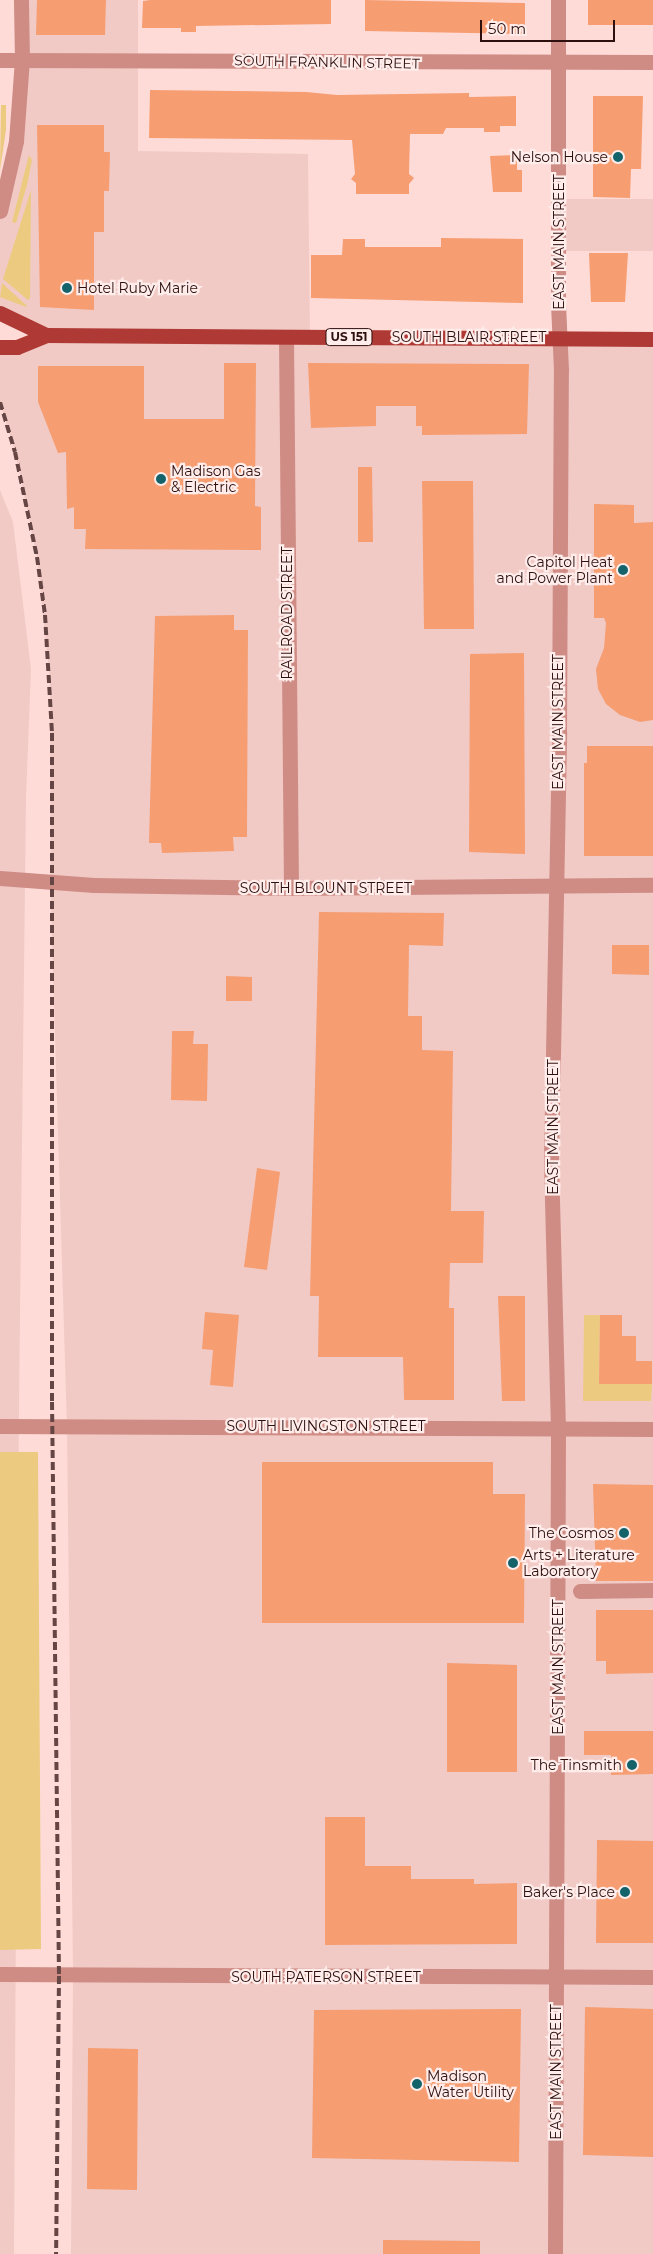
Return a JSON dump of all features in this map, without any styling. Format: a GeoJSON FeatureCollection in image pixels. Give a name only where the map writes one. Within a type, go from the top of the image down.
{"type":"FeatureCollection","features":[{"type":"Feature","properties":{"kind":"main road","name":"SOUTH BLAIR STREET"},"geometry":{"type":"LineString","coordinates":[[0,313],[46,335],[653,339]]}},
{"type":"Feature","properties":{"kind":"main road","name":"SOUTH BLAIR STREET"},"geometry":{"type":"LineString","coordinates":[[0,347],[22,346],[46,335]]}},
{"type":"Feature","properties":{"kind":"street"},"geometry":{"type":"LineString","coordinates":[[0,211],[14,158],[22,60],[21,0]]}},
{"type":"Feature","properties":{"kind":"street","name":"EAST MAIN STREET"},"geometry":{"type":"LineString","coordinates":[[555,2254],[558,1428],[551,1158],[557,885],[560,337],[558,0]]}},
{"type":"Feature","properties":{"kind":"street","name":"SOUTH FRANKLIN STREET"},"geometry":{"type":"LineString","coordinates":[[0,60],[653,62]]}},
{"type":"Feature","properties":{"kind":"street","name":"RAILROAD STREET"},"geometry":{"type":"LineString","coordinates":[[286,337],[291,888]]}},
{"type":"Feature","properties":{"kind":"street","name":"SOUTH BLOUNT STREET"},"geometry":{"type":"LineString","coordinates":[[0,878],[94,885],[291,888],[557,885],[653,886]]}},
{"type":"Feature","properties":{"kind":"street","name":"SOUTH LIVINGSTON STREET"},"geometry":{"type":"LineString","coordinates":[[0,1426],[653,1429]]}},
{"type":"Feature","properties":{"kind":"street"},"geometry":{"type":"LineString","coordinates":[[580,1591],[653,1590]]}},
{"type":"Feature","properties":{"kind":"street","name":"SOUTH PATERSON STREET"},"geometry":{"type":"LineString","coordinates":[[0,1974],[653,1977]]}},
{"type":"Feature","properties":{"kind":"shaded area"},"geometry":{"type":"Polygon","coordinates":[[[21,0],[138,0],[138,151],[308,154],[310,336],[653,339],[653,2254],[71,2254],[73,1976],[67,1427],[51,906],[50,680],[37,557],[15,452],[0,402],[0,347],[45,335],[0,312],[0,211],[10,175],[21,0]]]}},
{"type":"Feature","properties":{"kind":"shaded area"},"geometry":{"type":"Polygon","coordinates":[[[1,105],[6,105],[6,130],[0,170],[1,105]]]}},
{"type":"Feature","properties":{"kind":"shaded area"},"geometry":{"type":"Polygon","coordinates":[[[29,155],[32,160],[16,223],[12,222],[29,155]]]}},
{"type":"Feature","properties":{"kind":"shaded area"},"geometry":{"type":"Polygon","coordinates":[[[31,190],[30,298],[28,300],[3,279],[31,190]]]}},
{"type":"Feature","properties":{"kind":"shaded area"},"geometry":{"type":"Polygon","coordinates":[[[558,199],[653,199],[653,251],[558,251],[558,199]]]}},
{"type":"Feature","properties":{"kind":"shaded area"},"geometry":{"type":"Polygon","coordinates":[[[2,283],[27,306],[0,297],[2,283]]]}},
{"type":"Feature","properties":{"kind":"shaded area"},"geometry":{"type":"Polygon","coordinates":[[[0,490],[13,522],[31,669],[26,798],[19,1403],[14,2254],[0,2254],[0,490]]]}},
{"type":"Feature","properties":{"kind":"shaded area"},"geometry":{"type":"Polygon","coordinates":[[[584,1315],[600,1315],[599,1384],[652,1384],[651,1401],[583,1401],[584,1315]]]}},
{"type":"Feature","properties":{"kind":"shaded area"},"geometry":{"type":"Polygon","coordinates":[[[0,1452],[38,1452],[41,1949],[0,1950],[0,1452]]]}},
{"type":"Feature","properties":{"kind":"building"},"geometry":{"type":"Polygon","coordinates":[[[37,0],[106,0],[105,35],[36,35],[37,0]]]}},
{"type":"Feature","properties":{"kind":"building"},"geometry":{"type":"Polygon","coordinates":[[[331,0],[331,24],[196,26],[196,32],[181,32],[181,28],[142,28],[143,1],[331,0]]]}},
{"type":"Feature","properties":{"kind":"building"},"geometry":{"type":"Polygon","coordinates":[[[365,0],[525,3],[525,34],[365,31],[365,0]]]}},
{"type":"Feature","properties":{"kind":"building"},"geometry":{"type":"Polygon","coordinates":[[[588,0],[653,0],[653,25],[588,25],[588,0]]]}},
{"type":"Feature","properties":{"kind":"building"},"geometry":{"type":"Polygon","coordinates":[[[150,90],[306,92],[337,95],[469,93],[469,97],[516,96],[516,126],[500,126],[500,132],[484,132],[484,128],[446,128],[443,134],[410,134],[409,174],[414,178],[409,184],[409,194],[356,194],[356,183],[351,179],[355,174],[352,140],[149,138],[150,90]]]}},
{"type":"Feature","properties":{"kind":"building"},"geometry":{"type":"Polygon","coordinates":[[[593,96],[643,96],[641,169],[631,169],[630,198],[593,197],[593,96]]]}},
{"type":"Feature","properties":{"kind":"building"},"geometry":{"type":"Polygon","coordinates":[[[37,125],[104,125],[104,152],[110,152],[109,191],[104,191],[104,232],[94,232],[94,310],[40,307],[37,125]]]}},
{"type":"Feature","properties":{"kind":"building"},"geometry":{"type":"Polygon","coordinates":[[[513,155],[517,157],[517,170],[522,170],[522,192],[493,192],[490,156],[513,155]]]}},
{"type":"Feature","properties":{"kind":"building"},"geometry":{"type":"Polygon","coordinates":[[[441,238],[523,239],[523,303],[311,298],[311,255],[342,255],[343,239],[365,239],[365,247],[441,247],[441,238]]]}},
{"type":"Feature","properties":{"kind":"building"},"geometry":{"type":"Polygon","coordinates":[[[589,253],[628,253],[625,302],[591,302],[589,253]]]}},
{"type":"Feature","properties":{"kind":"building","name":"Madison Gas & Electric"},"geometry":{"type":"Polygon","coordinates":[[[224,363],[256,363],[255,506],[261,507],[261,550],[85,549],[86,529],[74,529],[74,507],[67,509],[66,452],[58,453],[38,402],[38,366],[144,366],[144,419],[224,419],[224,363]]]}},
{"type":"Feature","properties":{"kind":"building"},"geometry":{"type":"Polygon","coordinates":[[[308,363],[529,364],[527,434],[422,435],[422,426],[416,426],[416,406],[376,406],[376,426],[311,428],[308,363]]]}},
{"type":"Feature","properties":{"kind":"building"},"geometry":{"type":"Polygon","coordinates":[[[358,467],[372,467],[373,542],[358,542],[358,467]]]}},
{"type":"Feature","properties":{"kind":"building"},"geometry":{"type":"Polygon","coordinates":[[[422,481],[473,481],[474,629],[424,629],[422,481]]]}},
{"type":"Feature","properties":{"kind":"building","name":"Capitol Heat and Power Plant"},"geometry":{"type":"Polygon","coordinates":[[[594,504],[634,505],[634,523],[653,522],[653,720],[640,722],[620,715],[606,704],[598,689],[596,669],[604,648],[606,623],[604,618],[594,618],[594,504]]]}},
{"type":"Feature","properties":{"kind":"building"},"geometry":{"type":"Polygon","coordinates":[[[234,615],[234,630],[248,630],[247,837],[233,837],[234,851],[162,853],[161,843],[149,843],[155,616],[234,615]]]}},
{"type":"Feature","properties":{"kind":"building"},"geometry":{"type":"Polygon","coordinates":[[[524,653],[525,854],[469,852],[470,654],[524,653]]]}},
{"type":"Feature","properties":{"kind":"building"},"geometry":{"type":"Polygon","coordinates":[[[587,746],[653,746],[653,856],[584,856],[584,763],[587,763],[587,746]]]}},
{"type":"Feature","properties":{"kind":"building"},"geometry":{"type":"Polygon","coordinates":[[[319,912],[444,913],[443,946],[409,945],[408,1016],[422,1016],[422,1050],[453,1051],[451,1211],[484,1211],[483,1263],[450,1263],[449,1308],[454,1308],[454,1400],[404,1400],[403,1357],[318,1357],[319,1296],[310,1296],[319,912]]]}},
{"type":"Feature","properties":{"kind":"building"},"geometry":{"type":"Polygon","coordinates":[[[612,945],[649,945],[649,975],[612,974],[612,945]]]}},
{"type":"Feature","properties":{"kind":"building"},"geometry":{"type":"Polygon","coordinates":[[[226,976],[252,977],[252,1001],[226,1001],[226,976]]]}},
{"type":"Feature","properties":{"kind":"building"},"geometry":{"type":"Polygon","coordinates":[[[172,1031],[194,1031],[193,1044],[208,1044],[207,1101],[171,1100],[172,1031]]]}},
{"type":"Feature","properties":{"kind":"building"},"geometry":{"type":"Polygon","coordinates":[[[257,1168],[280,1172],[267,1270],[244,1267],[257,1168]]]}},
{"type":"Feature","properties":{"kind":"building"},"geometry":{"type":"Polygon","coordinates":[[[498,1296],[525,1296],[525,1401],[502,1401],[498,1296]]]}},
{"type":"Feature","properties":{"kind":"building"},"geometry":{"type":"Polygon","coordinates":[[[205,1312],[239,1315],[233,1387],[210,1385],[213,1350],[202,1349],[205,1312]]]}},
{"type":"Feature","properties":{"kind":"building"},"geometry":{"type":"Polygon","coordinates":[[[600,1315],[622,1315],[622,1336],[636,1336],[636,1361],[652,1361],[652,1384],[599,1384],[600,1315]]]}},
{"type":"Feature","properties":{"kind":"building"},"geometry":{"type":"Polygon","coordinates":[[[262,1462],[493,1462],[493,1494],[525,1494],[524,1623],[262,1623],[262,1462]]]}},
{"type":"Feature","properties":{"kind":"building","name":"The Cosmos"},"geometry":{"type":"Polygon","coordinates":[[[593,1484],[653,1485],[653,1581],[596,1581],[593,1484]]]}},
{"type":"Feature","properties":{"kind":"building"},"geometry":{"type":"Polygon","coordinates":[[[596,1610],[653,1610],[653,1673],[606,1674],[606,1661],[596,1661],[596,1610]]]}},
{"type":"Feature","properties":{"kind":"building"},"geometry":{"type":"Polygon","coordinates":[[[447,1663],[517,1665],[517,1772],[447,1772],[447,1663]]]}},
{"type":"Feature","properties":{"kind":"building","name":"The Tinsmith"},"geometry":{"type":"Polygon","coordinates":[[[584,1731],[653,1731],[653,1774],[611,1775],[611,1755],[584,1755],[584,1731]]]}},
{"type":"Feature","properties":{"kind":"building"},"geometry":{"type":"Polygon","coordinates":[[[325,1817],[365,1817],[365,1866],[411,1866],[411,1879],[474,1879],[474,1884],[517,1883],[517,1944],[325,1945],[325,1817]]]}},
{"type":"Feature","properties":{"kind":"building","name":"Baker's Place"},"geometry":{"type":"Polygon","coordinates":[[[597,1840],[653,1841],[653,1943],[596,1943],[597,1840]]]}},
{"type":"Feature","properties":{"kind":"building"},"geometry":{"type":"Polygon","coordinates":[[[585,2007],[653,2009],[653,2157],[583,2155],[585,2007]]]}},
{"type":"Feature","properties":{"kind":"building","name":"Madison Water Utility"},"geometry":{"type":"Polygon","coordinates":[[[521,2009],[519,2162],[312,2158],[314,2010],[521,2009]]]}},
{"type":"Feature","properties":{"kind":"building"},"geometry":{"type":"Polygon","coordinates":[[[88,2048],[138,2049],[137,2190],[87,2189],[88,2048]]]}},
{"type":"Feature","properties":{"kind":"building"},"geometry":{"type":"Polygon","coordinates":[[[383,2240],[480,2241],[480,2254],[383,2254],[383,2240]]]}},
{"type":"Feature","properties":{"kind":"railway"},"geometry":{"type":"LineString","coordinates":[[0,402],[15,452],[37,557],[45,615],[52,733],[52,1402],[59,1976],[56,2254]]}},
{"type":"Feature","properties":{"kind":"place","name":"Nelson House"},"geometry":{"type":"Point","coordinates":[618,157]}},
{"type":"Feature","properties":{"kind":"place","name":"Hotel Ruby Marie"},"geometry":{"type":"Point","coordinates":[67,288]}},
{"type":"Feature","properties":{"kind":"place","name":"Madison Gas & Electric"},"geometry":{"type":"Point","coordinates":[161,479]}},
{"type":"Feature","properties":{"kind":"place","name":"Capitol Heat and Power Plant"},"geometry":{"type":"Point","coordinates":[623,570]}},
{"type":"Feature","properties":{"kind":"place","name":"The Cosmos"},"geometry":{"type":"Point","coordinates":[624,1533]}},
{"type":"Feature","properties":{"kind":"place","name":"Arts + Literature Laboratory"},"geometry":{"type":"Point","coordinates":[513,1563]}},
{"type":"Feature","properties":{"kind":"place","name":"The Tinsmith"},"geometry":{"type":"Point","coordinates":[632,1765]}},
{"type":"Feature","properties":{"kind":"place","name":"Baker's Place"},"geometry":{"type":"Point","coordinates":[625,1892]}},
{"type":"Feature","properties":{"kind":"place","name":"Madison Water Utility"},"geometry":{"type":"Point","coordinates":[417,2084]}}]}
